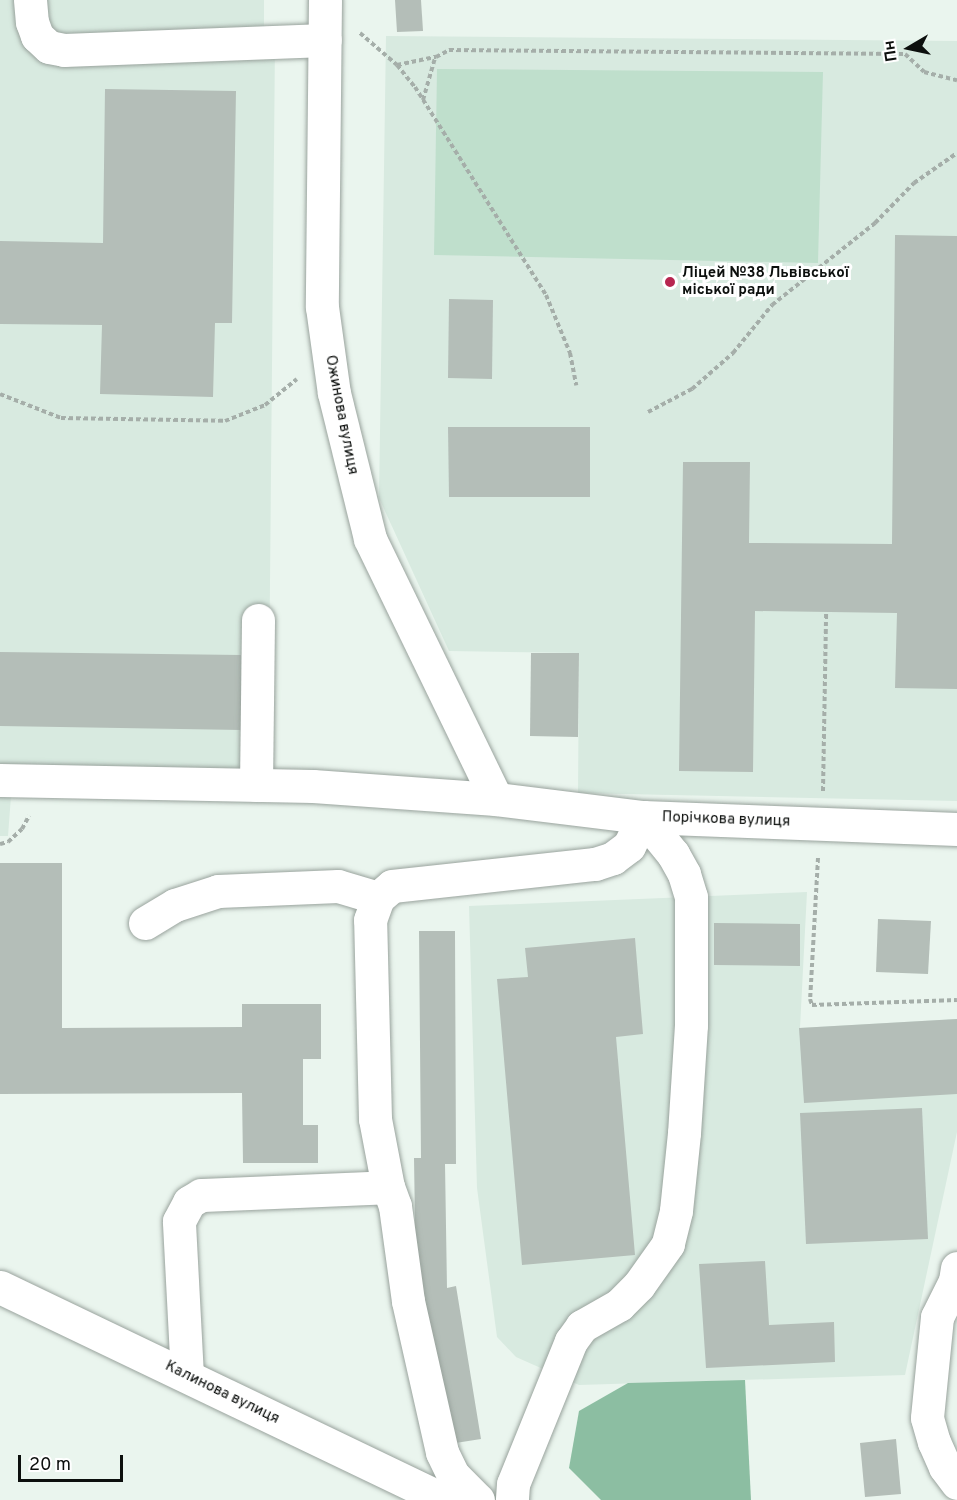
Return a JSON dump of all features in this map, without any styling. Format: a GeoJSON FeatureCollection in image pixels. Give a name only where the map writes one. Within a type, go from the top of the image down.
{"type":"FeatureCollection","features":[{"type":"Feature","properties":{"kind":"street"},"geometry":{"type":"LineString","coordinates":[[30,0],[32,22],[37,36],[49,47],[64,50],[325,40]]}},
{"type":"Feature","properties":{"kind":"street","name":"Ожинова вулиця"},"geometry":{"type":"LineString","coordinates":[[325,3],[322,307],[337,404],[370,539],[496,799]]}},
{"type":"Feature","properties":{"kind":"street"},"geometry":{"type":"LineString","coordinates":[[256,785],[258,620]]}},
{"type":"Feature","properties":{"kind":"street","name":"Порічкова вулиця"},"geometry":{"type":"LineString","coordinates":[[0,780],[313,786],[496,799],[643,817],[957,829]]}},
{"type":"Feature","properties":{"kind":"street"},"geometry":{"type":"LineString","coordinates":[[478,1500],[453,1475],[442,1452],[408,1301],[395,1206],[388,1187],[375,1119],[370,920],[378,898],[392,885],[595,864],[613,858],[629,846],[643,817],[673,854],[684,874],[691,897],[692,1025],[684,1133],[675,1210],[668,1244],[639,1285],[619,1305],[582,1326],[571,1341],[513,1484],[512,1500]]}},
{"type":"Feature","properties":{"kind":"street"},"geometry":{"type":"LineString","coordinates":[[146,923],[174,905],[218,891],[338,886],[378,898]]}},
{"type":"Feature","properties":{"kind":"street"},"geometry":{"type":"LineString","coordinates":[[187,1377],[178,1221],[189,1202],[201,1195],[388,1187]]}},
{"type":"Feature","properties":{"kind":"street"},"geometry":{"type":"LineString","coordinates":[[956,1277],[937,1317],[927,1418],[933,1442],[945,1467],[957,1483]]}},
{"type":"Feature","properties":{"kind":"street","name":"Калинова вулиця"},"geometry":{"type":"LineString","coordinates":[[0,1287],[444,1500]]}},
{"type":"Feature","properties":{"kind":"path"},"geometry":{"type":"LineString","coordinates":[[325,3],[397,65],[423,100],[546,295],[570,353],[576,385]]}},
{"type":"Feature","properties":{"kind":"path"},"geometry":{"type":"LineString","coordinates":[[397,65],[436,57],[449,50],[905,54],[924,72],[957,80]]}},
{"type":"Feature","properties":{"kind":"path"},"geometry":{"type":"LineString","coordinates":[[423,100],[436,57]]}},
{"type":"Feature","properties":{"kind":"path"},"geometry":{"type":"LineString","coordinates":[[648,412],[692,389],[733,353],[772,305],[875,223],[914,183],[957,153]]}},
{"type":"Feature","properties":{"kind":"path"},"geometry":{"type":"LineString","coordinates":[[0,394],[61,418],[225,421],[265,405],[329,354]]}},
{"type":"Feature","properties":{"kind":"path"},"geometry":{"type":"LineString","coordinates":[[823,794],[826,612]]}},
{"type":"Feature","properties":{"kind":"path"},"geometry":{"type":"LineString","coordinates":[[818,850],[810,999],[812,1005],[957,1000]]}},
{"type":"Feature","properties":{"kind":"shaded area"},"geometry":{"type":"Polygon","coordinates":[[[0,0],[264,0],[264,27],[275,42],[268,800],[11,796],[8,836],[0,836],[0,0]]]}},
{"type":"Feature","properties":{"kind":"shaded area","name":"Ліцей №38 Львівської міської ради"},"geometry":{"type":"Polygon","coordinates":[[[386,36],[957,41],[957,801],[578,793],[579,653],[449,651],[379,498],[386,36]]]}},
{"type":"Feature","properties":{"kind":"shaded area"},"geometry":{"type":"Polygon","coordinates":[[[807,892],[800,1028],[957,1019],[957,1132],[905,1375],[579,1385],[516,1357],[497,1337],[477,1188],[469,906],[807,892]]]}},
{"type":"Feature","properties":{"kind":"green space"},"geometry":{"type":"Polygon","coordinates":[[[437,69],[823,72],[818,263],[434,255],[437,69]]]}},
{"type":"Feature","properties":{"kind":"green space"},"geometry":{"type":"Polygon","coordinates":[[[745,1380],[751,1500],[601,1500],[569,1468],[579,1411],[628,1383],[745,1380]]]}},
{"type":"Feature","properties":{"kind":"building"},"geometry":{"type":"Polygon","coordinates":[[[395,0],[421,0],[423,31],[397,32],[395,0]]]}},
{"type":"Feature","properties":{"kind":"building"},"geometry":{"type":"Polygon","coordinates":[[[105,89],[236,91],[232,323],[215,323],[213,397],[100,394],[102,325],[0,324],[0,241],[103,243],[105,89]]]}},
{"type":"Feature","properties":{"kind":"building"},"geometry":{"type":"Polygon","coordinates":[[[895,235],[957,236],[957,689],[895,688],[897,613],[755,611],[753,772],[679,771],[683,462],[750,462],[749,543],[892,544],[895,235]]]}},
{"type":"Feature","properties":{"kind":"building"},"geometry":{"type":"Polygon","coordinates":[[[449,299],[493,300],[492,379],[448,378],[449,299]]]}},
{"type":"Feature","properties":{"kind":"building"},"geometry":{"type":"Polygon","coordinates":[[[448,427],[590,427],[590,497],[449,497],[448,427]]]}},
{"type":"Feature","properties":{"kind":"building"},"geometry":{"type":"Polygon","coordinates":[[[0,652],[241,655],[241,730],[0,726],[0,652]]]}},
{"type":"Feature","properties":{"kind":"building"},"geometry":{"type":"Polygon","coordinates":[[[531,653],[579,653],[578,737],[530,736],[531,653]]]}},
{"type":"Feature","properties":{"kind":"building"},"geometry":{"type":"Polygon","coordinates":[[[0,863],[62,863],[62,1028],[242,1027],[242,1004],[321,1004],[321,1059],[303,1059],[303,1125],[318,1125],[318,1163],[243,1163],[242,1093],[0,1094],[0,863]]]}},
{"type":"Feature","properties":{"kind":"building"},"geometry":{"type":"Polygon","coordinates":[[[878,919],[931,921],[928,974],[876,972],[878,919]]]}},
{"type":"Feature","properties":{"kind":"building"},"geometry":{"type":"Polygon","coordinates":[[[714,923],[800,924],[800,966],[714,965],[714,923]]]}},
{"type":"Feature","properties":{"kind":"building"},"geometry":{"type":"Polygon","coordinates":[[[419,931],[455,931],[456,1164],[445,1164],[447,1288],[456,1286],[481,1439],[449,1444],[423,1288],[416,1288],[414,1158],[421,1158],[419,931]]]}},
{"type":"Feature","properties":{"kind":"building"},"geometry":{"type":"Polygon","coordinates":[[[635,938],[643,1034],[616,1037],[635,1255],[522,1265],[497,979],[528,977],[525,948],[635,938]]]}},
{"type":"Feature","properties":{"kind":"building"},"geometry":{"type":"Polygon","coordinates":[[[957,1019],[957,1094],[804,1103],[799,1028],[957,1019]]]}},
{"type":"Feature","properties":{"kind":"building"},"geometry":{"type":"Polygon","coordinates":[[[922,1108],[928,1239],[806,1244],[800,1113],[922,1108]]]}},
{"type":"Feature","properties":{"kind":"building"},"geometry":{"type":"Polygon","coordinates":[[[765,1261],[769,1325],[834,1322],[835,1362],[706,1368],[699,1264],[765,1261]]]}},
{"type":"Feature","properties":{"kind":"building"},"geometry":{"type":"Polygon","coordinates":[[[896,1439],[901,1494],[865,1497],[860,1443],[896,1439]]]}},
{"type":"Feature","properties":{"kind":"place","name":"Ліцей №38 Львівської міської ради"},"geometry":{"type":"Point","coordinates":[670,282]}}]}
